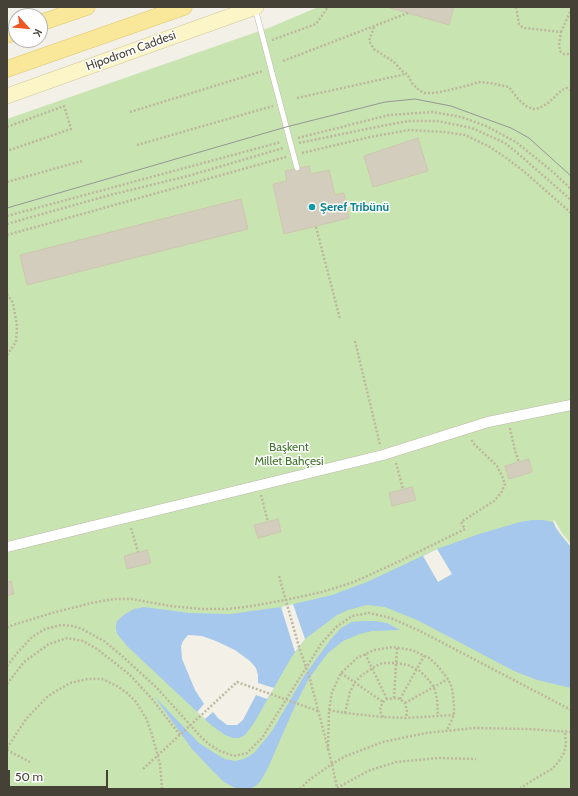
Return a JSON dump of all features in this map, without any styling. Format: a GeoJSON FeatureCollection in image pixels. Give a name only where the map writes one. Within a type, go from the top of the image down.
{"type":"FeatureCollection","features":[{"type":"Feature","properties":{"kind":"main road"},"geometry":{"type":"LineString","coordinates":[[48,20],[87,7]]}},
{"type":"Feature","properties":{"kind":"main road","name":"Hipodrom Caddesi"},"geometry":{"type":"LineString","coordinates":[[7,69],[184,7]]}},
{"type":"Feature","properties":{"kind":"street","name":"Hipodrom Caddesi"},"geometry":{"type":"LineString","coordinates":[[7,96],[255,7]]}},
{"type":"Feature","properties":{"kind":"street"},"geometry":{"type":"LineString","coordinates":[[7,547],[388,453],[488,422],[571,405]]}},
{"type":"Feature","properties":{"kind":"lane"},"geometry":{"type":"LineString","coordinates":[[255,7],[297,168]]}},
{"type":"Feature","properties":{"kind":"path"},"geometry":{"type":"LineString","coordinates":[[264,43],[316,24],[328,7]]}},
{"type":"Feature","properties":{"kind":"path"},"geometry":{"type":"LineString","coordinates":[[516,7],[519,24],[522,27],[561,32]]}},
{"type":"Feature","properties":{"kind":"path"},"geometry":{"type":"LineString","coordinates":[[571,10],[561,32],[559,44],[560,51],[564,54],[571,54]]}},
{"type":"Feature","properties":{"kind":"path"},"geometry":{"type":"LineString","coordinates":[[283,61],[408,14]]}},
{"type":"Feature","properties":{"kind":"path"},"geometry":{"type":"LineString","coordinates":[[374,27],[369,41],[374,49],[394,62],[406,74],[412,83],[419,90],[424,92],[440,92],[479,82],[499,84],[509,87],[518,99],[526,106],[533,109],[540,108],[548,103],[562,90],[567,88],[571,90]]}},
{"type":"Feature","properties":{"kind":"path"},"geometry":{"type":"LineString","coordinates":[[130,112],[271,68]]}},
{"type":"Feature","properties":{"kind":"path"},"geometry":{"type":"LineString","coordinates":[[297,98],[406,74]]}},
{"type":"Feature","properties":{"kind":"path"},"geometry":{"type":"LineString","coordinates":[[137,145],[276,105]]}},
{"type":"Feature","properties":{"kind":"path"},"geometry":{"type":"LineString","coordinates":[[7,127],[64,106],[71,129],[7,151]]}},
{"type":"Feature","properties":{"kind":"path"},"geometry":{"type":"LineString","coordinates":[[7,182],[82,161]]}},
{"type":"Feature","properties":{"kind":"path"},"geometry":{"type":"LineString","coordinates":[[316,227],[340,319]]}},
{"type":"Feature","properties":{"kind":"path"},"geometry":{"type":"LineString","coordinates":[[7,294],[13,303],[17,326],[16,342],[7,355]]}},
{"type":"Feature","properties":{"kind":"path"},"geometry":{"type":"LineString","coordinates":[[355,341],[388,453],[403,489]]}},
{"type":"Feature","properties":{"kind":"path"},"geometry":{"type":"LineString","coordinates":[[508,418],[515,451],[519,462]]}},
{"type":"Feature","properties":{"kind":"path"},"geometry":{"type":"LineString","coordinates":[[7,628],[52,613],[114,599],[132,599],[170,606],[202,609],[228,609],[286,600],[322,592],[354,582],[465,529],[461,522],[502,494],[505,484],[497,466],[473,443],[467,429]]}},
{"type":"Feature","properties":{"kind":"path"},"geometry":{"type":"LineString","coordinates":[[259,485],[268,522]]}},
{"type":"Feature","properties":{"kind":"path"},"geometry":{"type":"LineString","coordinates":[[128,518],[138,552]]}},
{"type":"Feature","properties":{"kind":"path"},"geometry":{"type":"LineString","coordinates":[[279,576],[299,647],[308,671],[332,764],[336,789],[368,771],[396,762],[439,758],[476,759]]}},
{"type":"Feature","properties":{"kind":"path"},"geometry":{"type":"LineString","coordinates":[[7,666],[32,637],[45,629],[61,625],[73,626],[82,629],[104,641],[120,654],[157,688],[210,745],[220,751],[234,756],[247,754],[262,738],[288,700],[306,667],[321,644],[335,628],[352,616],[369,613],[391,618],[420,631],[571,710]]}},
{"type":"Feature","properties":{"kind":"path"},"geometry":{"type":"LineString","coordinates":[[7,684],[24,662],[49,644],[67,638],[83,642],[102,653],[129,674],[152,699],[180,734]]}},
{"type":"Feature","properties":{"kind":"path"},"geometry":{"type":"LineString","coordinates":[[328,750],[329,710],[332,692],[341,672],[357,658],[374,650],[393,647],[412,650],[436,664],[448,679],[452,688],[454,715],[446,731]]}},
{"type":"Feature","properties":{"kind":"path"},"geometry":{"type":"LineString","coordinates":[[394,698],[397,648]]}},
{"type":"Feature","properties":{"kind":"path"},"geometry":{"type":"LineString","coordinates":[[365,654],[387,699]]}},
{"type":"Feature","properties":{"kind":"path"},"geometry":{"type":"LineString","coordinates":[[400,699],[424,656]]}},
{"type":"Feature","properties":{"kind":"path"},"geometry":{"type":"LineString","coordinates":[[345,713],[350,692],[355,682],[362,675],[382,663],[396,663],[408,665],[428,678],[434,687],[437,699],[438,716]]}},
{"type":"Feature","properties":{"kind":"path"},"geometry":{"type":"LineString","coordinates":[[341,672],[383,702]]}},
{"type":"Feature","properties":{"kind":"path"},"geometry":{"type":"LineString","coordinates":[[30,762],[7,749],[26,718],[48,696],[70,683],[88,679],[102,679],[117,686],[127,693],[136,702],[146,718],[158,755],[162,789]]}},
{"type":"Feature","properties":{"kind":"path"},"geometry":{"type":"LineString","coordinates":[[405,703],[448,679]]}},
{"type":"Feature","properties":{"kind":"path"},"geometry":{"type":"LineString","coordinates":[[143,769],[238,682],[318,711]]}},
{"type":"Feature","properties":{"kind":"path"},"geometry":{"type":"LineString","coordinates":[[383,718],[380,710],[383,702],[387,699],[394,698],[400,699],[405,703],[407,711],[406,718]]}},
{"type":"Feature","properties":{"kind":"path"},"geometry":{"type":"LineString","coordinates":[[329,710],[383,718],[454,715]]}},
{"type":"Feature","properties":{"kind":"path"},"geometry":{"type":"LineString","coordinates":[[300,789],[309,780],[346,756],[383,742],[426,733],[475,728],[529,729],[571,732]]}},
{"type":"Feature","properties":{"kind":"path"},"geometry":{"type":"LineString","coordinates":[[520,789],[552,770],[564,753],[566,744],[565,732]]}},
{"type":"Feature","properties":{"kind":"green space","name":"Başkent Millet Bahçesi"},"geometry":{"type":"Polygon","coordinates":[[[318,7],[571,7],[571,789],[7,789],[7,119],[271,27],[318,7]]]}},
{"type":"Feature","properties":{"kind":"water"},"geometry":{"type":"Polygon","coordinates":[[[532,520],[553,522],[560,534],[571,547],[571,688],[537,680],[514,671],[419,621],[385,607],[367,605],[348,610],[337,615],[305,639],[291,658],[254,723],[245,735],[239,738],[233,738],[225,735],[211,725],[127,646],[116,630],[117,621],[125,614],[134,609],[144,607],[190,613],[230,614],[281,607],[332,595],[367,582],[437,549],[479,534],[532,520]]]}},
{"type":"Feature","properties":{"kind":"water"},"geometry":{"type":"Polygon","coordinates":[[[363,621],[387,623],[400,630],[372,631],[360,634],[343,641],[328,653],[307,682],[267,770],[260,782],[254,787],[247,789],[235,788],[224,782],[192,749],[154,696],[199,743],[225,759],[235,761],[244,759],[254,753],[272,731],[304,676],[331,639],[341,628],[352,622],[363,621]]]}},
{"type":"Feature","properties":{"kind":"pier"},"geometry":{"type":"Polygon","coordinates":[[[553,520],[571,544],[571,547],[556,528],[553,520]]]}},
{"type":"Feature","properties":{"kind":"pier"},"geometry":{"type":"Polygon","coordinates":[[[437,549],[452,574],[438,582],[423,556],[437,549]]]}},
{"type":"Feature","properties":{"kind":"pier"},"geometry":{"type":"Polygon","coordinates":[[[293,604],[305,639],[295,652],[281,607],[293,604]]]}},
{"type":"Feature","properties":{"kind":"pier"},"geometry":{"type":"Polygon","coordinates":[[[188,635],[202,636],[235,650],[250,661],[256,668],[258,683],[274,688],[267,699],[256,695],[243,720],[237,725],[227,725],[213,712],[205,719],[197,712],[204,704],[195,690],[182,659],[181,646],[188,635]]]}},
{"type":"Feature","properties":{"kind":"building"},"geometry":{"type":"Polygon","coordinates":[[[387,7],[454,7],[449,25],[387,7]]]}},
{"type":"Feature","properties":{"kind":"building"},"geometry":{"type":"Polygon","coordinates":[[[418,138],[428,171],[373,187],[364,156],[418,138]]]}},
{"type":"Feature","properties":{"kind":"building","name":"Şeref Tribünü"},"geometry":{"type":"Polygon","coordinates":[[[309,166],[311,174],[329,170],[335,195],[344,193],[349,218],[284,234],[273,184],[287,181],[285,171],[309,166]]]}},
{"type":"Feature","properties":{"kind":"building"},"geometry":{"type":"Polygon","coordinates":[[[241,199],[248,229],[27,285],[20,255],[241,199]]]}},
{"type":"Feature","properties":{"kind":"building"},"geometry":{"type":"Polygon","coordinates":[[[529,459],[532,472],[509,479],[505,466],[529,459]]]}},
{"type":"Feature","properties":{"kind":"building"},"geometry":{"type":"Polygon","coordinates":[[[412,487],[416,500],[392,506],[389,493],[412,487]]]}},
{"type":"Feature","properties":{"kind":"building"},"geometry":{"type":"Polygon","coordinates":[[[278,519],[281,532],[258,538],[254,525],[278,519]]]}},
{"type":"Feature","properties":{"kind":"building"},"geometry":{"type":"Polygon","coordinates":[[[147,550],[151,563],[127,569],[124,556],[147,550]]]}},
{"type":"Feature","properties":{"kind":"building"},"geometry":{"type":"Polygon","coordinates":[[[11,581],[14,594],[7,596],[7,582],[11,581]]]}},
{"type":"Feature","properties":{"kind":"tram line"},"geometry":{"type":"LineString","coordinates":[[7,208],[286,127],[385,102],[415,99],[451,106],[511,128],[529,138],[571,176]]}},
{"type":"Feature","properties":{"kind":"place","name":"Şeref Tribünü"},"geometry":{"type":"Point","coordinates":[312,207]}}]}
